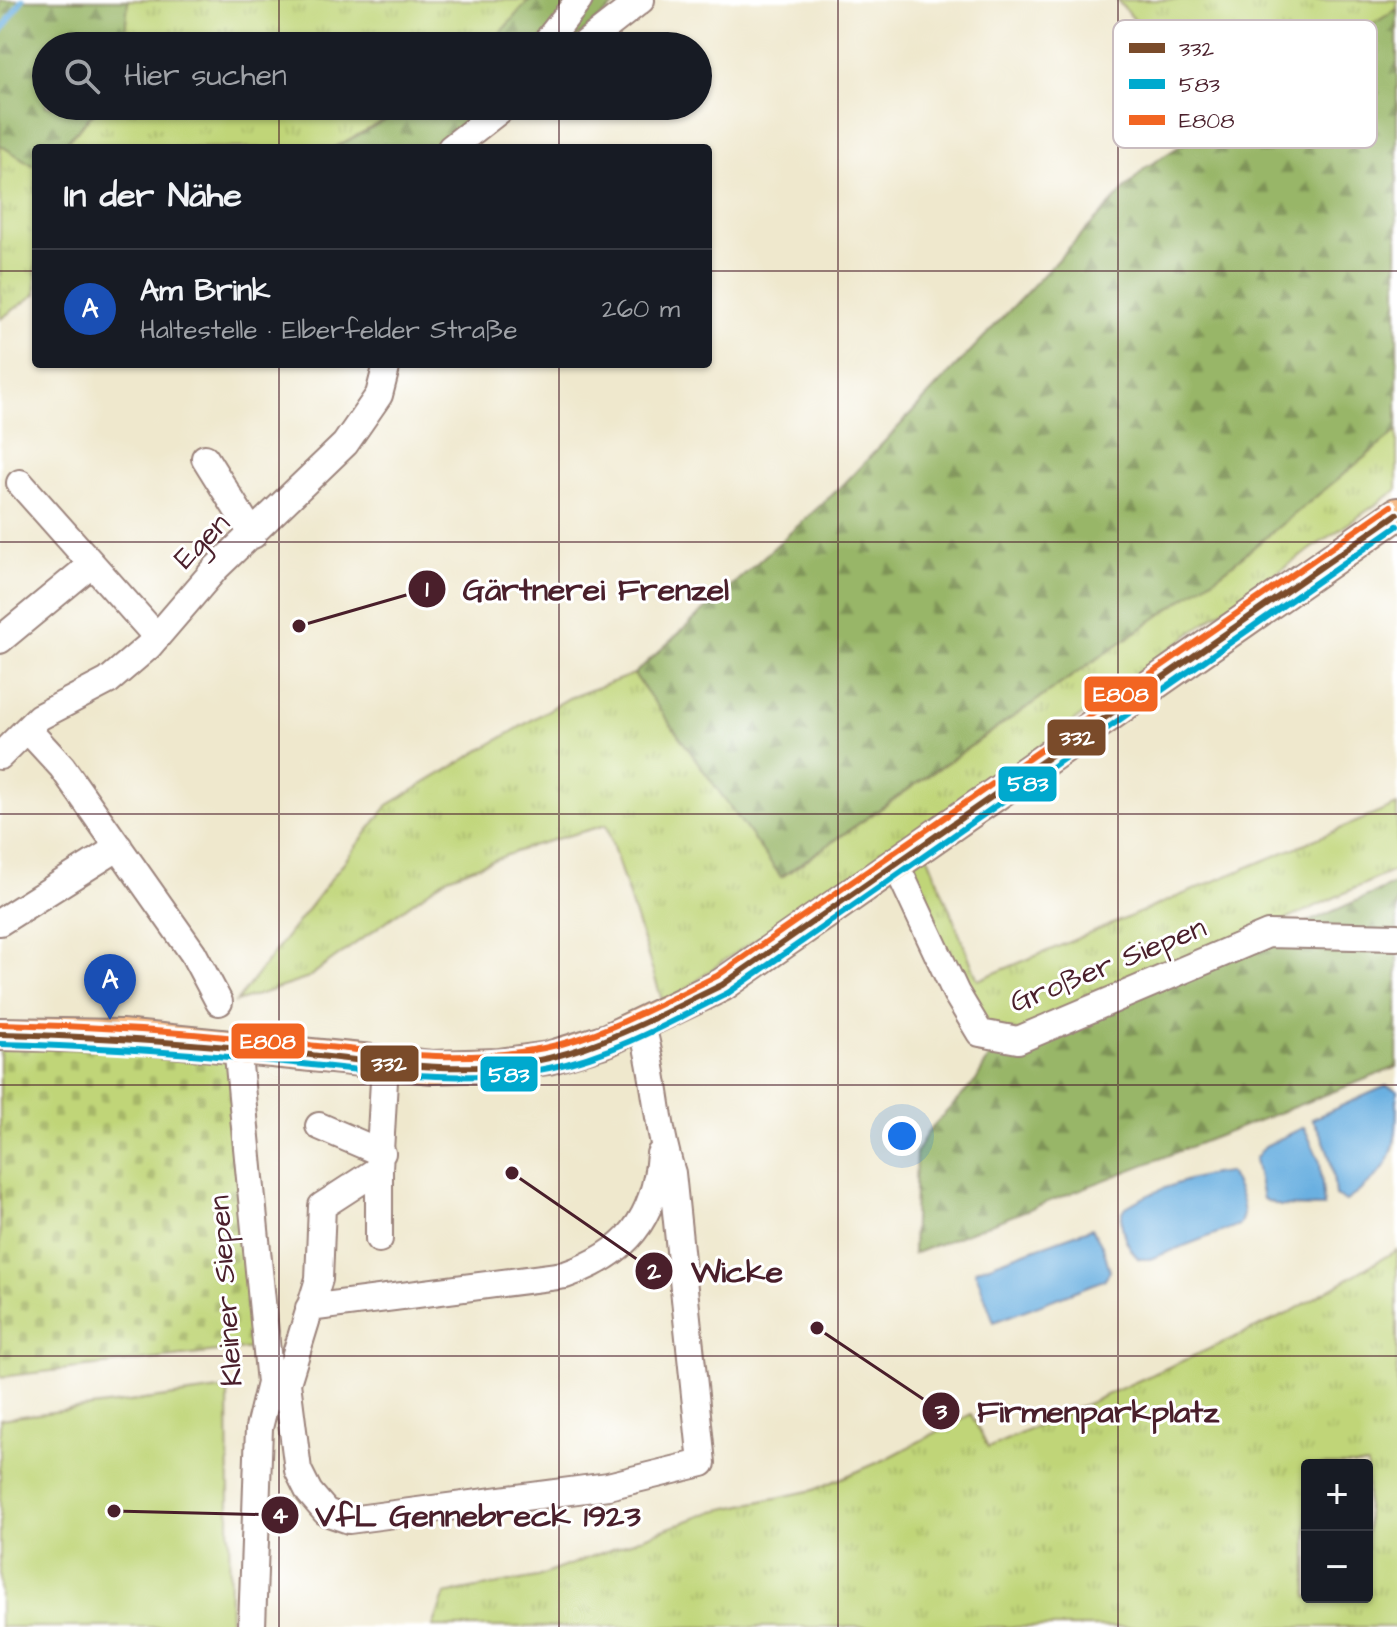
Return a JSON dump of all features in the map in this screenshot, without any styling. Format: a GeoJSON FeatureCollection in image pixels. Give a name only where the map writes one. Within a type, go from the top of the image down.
{"type":"FeatureCollection","features":[{"type":"Feature","properties":{"kind":"main road"},"geometry":{"type":"LineString","coordinates":[[0,1034],[121,1036],[459,1068],[525,1063],[580,1050],[642,1026],[722,985],[1397,514]]}},
{"type":"Feature","properties":{"kind":"street"},"geometry":{"type":"LineString","coordinates":[[554,32],[579,0]]}},
{"type":"Feature","properties":{"kind":"street"},"geometry":{"type":"LineString","coordinates":[[600,32],[641,0]]}},
{"type":"Feature","properties":{"kind":"street"},"geometry":{"type":"LineString","coordinates":[[456,144],[487,120]]}},
{"type":"Feature","properties":{"kind":"street","name":"Egen"},"geometry":{"type":"LineString","coordinates":[[0,756],[57,705],[108,681],[157,637],[216,568],[345,444],[379,395],[386,368]]}},
{"type":"Feature","properties":{"kind":"street"},"geometry":{"type":"LineString","coordinates":[[205,458],[253,535]]}},
{"type":"Feature","properties":{"kind":"street"},"geometry":{"type":"LineString","coordinates":[[20,483],[157,637]]}},
{"type":"Feature","properties":{"kind":"street"},"geometry":{"type":"LineString","coordinates":[[0,640],[92,564]]}},
{"type":"Feature","properties":{"kind":"street"},"geometry":{"type":"LineString","coordinates":[[27,729],[62,767],[119,847],[193,953],[219,1002]]}},
{"type":"Feature","properties":{"kind":"street"},"geometry":{"type":"LineString","coordinates":[[0,922],[119,847]]}},
{"type":"Feature","properties":{"kind":"street","name":"Großer Siepen"},"geometry":{"type":"LineString","coordinates":[[896,865],[956,993],[980,1033],[1018,1040],[1268,934],[1397,937]]}},
{"type":"Feature","properties":{"kind":"street"},"geometry":{"type":"LineString","coordinates":[[309,1308],[565,1275],[596,1264],[619,1248],[638,1227],[658,1175],[661,1139],[652,1061],[642,1026]]}},
{"type":"Feature","properties":{"kind":"street","name":"Kleiner Siepen"},"geometry":{"type":"LineString","coordinates":[[237,1045],[270,1383],[259,1428],[252,1627]]}},
{"type":"Feature","properties":{"kind":"street"},"geometry":{"type":"LineString","coordinates":[[379,1239],[385,1063]]}},
{"type":"Feature","properties":{"kind":"street"},"geometry":{"type":"LineString","coordinates":[[319,1126],[381,1161]]}},
{"type":"Feature","properties":{"kind":"street"},"geometry":{"type":"LineString","coordinates":[[381,1161],[322,1206],[319,1279],[287,1383],[298,1470],[309,1492],[326,1512],[349,1520],[608,1486],[702,1463],[672,1173],[661,1139]]}},
{"type":"Feature","properties":{"kind":"green space"},"geometry":{"type":"Polygon","coordinates":[[[0,0],[128,0],[125,32],[32,32],[32,120],[87,120],[64,144],[32,144],[32,165],[0,145],[0,0]]]}},
{"type":"Feature","properties":{"kind":"green space"},"geometry":{"type":"Polygon","coordinates":[[[128,0],[529,0],[501,32],[125,32],[128,0]]]}},
{"type":"Feature","properties":{"kind":"green space"},"geometry":{"type":"Polygon","coordinates":[[[529,0],[621,0],[583,32],[501,32],[529,0]]]}},
{"type":"Feature","properties":{"kind":"green space"},"geometry":{"type":"Polygon","coordinates":[[[1117,0],[1397,0],[1397,10],[1377,23],[1377,20],[1135,20],[1117,0]]]}},
{"type":"Feature","properties":{"kind":"green space"},"geometry":{"type":"Polygon","coordinates":[[[1397,9],[1397,431],[1224,571],[781,877],[634,674],[843,485],[1145,168],[1177,148],[1377,148],[1377,22],[1397,9]]]}},
{"type":"Feature","properties":{"kind":"green space"},"geometry":{"type":"Polygon","coordinates":[[[87,120],[385,120],[341,144],[65,144],[87,120]]]}},
{"type":"Feature","properties":{"kind":"green space"},"geometry":{"type":"Polygon","coordinates":[[[385,120],[471,120],[443,144],[341,144],[385,120]]]}},
{"type":"Feature","properties":{"kind":"green space"},"geometry":{"type":"Polygon","coordinates":[[[0,145],[32,165],[32,297],[0,319],[0,145]]]}},
{"type":"Feature","properties":{"kind":"green space"},"geometry":{"type":"Polygon","coordinates":[[[1397,431],[1397,490],[1214,616],[946,817],[723,961],[664,1006],[606,825],[531,846],[448,877],[306,979],[236,1002],[388,805],[569,698],[634,674],[782,877],[1224,571],[1397,431]]]}},
{"type":"Feature","properties":{"kind":"green space"},"geometry":{"type":"Polygon","coordinates":[[[1397,805],[1397,869],[1235,943],[1019,1032],[984,1025],[902,867],[925,849],[978,980],[1397,805]]]}},
{"type":"Feature","properties":{"kind":"green space"},"geometry":{"type":"Polygon","coordinates":[[[1397,883],[1397,1067],[913,1254],[916,1153],[928,1131],[976,1081],[997,1043],[1288,931],[1397,883]]]}},
{"type":"Feature","properties":{"kind":"green space"},"geometry":{"type":"Polygon","coordinates":[[[0,1046],[231,1054],[261,1347],[0,1377],[0,1046]]]}},
{"type":"Feature","properties":{"kind":"green space"},"geometry":{"type":"Polygon","coordinates":[[[1397,1250],[1397,1627],[433,1627],[445,1594],[537,1577],[714,1511],[814,1490],[886,1459],[971,1414],[988,1448],[1287,1314],[1397,1250]]]}},
{"type":"Feature","properties":{"kind":"green space"},"geometry":{"type":"Polygon","coordinates":[[[228,1389],[230,1627],[0,1627],[0,1419],[228,1389]]]}},
{"type":"Feature","properties":{"kind":"water"},"geometry":{"type":"Polygon","coordinates":[[[1386,1086],[1397,1090],[1396,1128],[1391,1155],[1375,1177],[1346,1201],[1335,1196],[1329,1156],[1312,1119],[1386,1086]]]}},
{"type":"Feature","properties":{"kind":"water"},"geometry":{"type":"Polygon","coordinates":[[[1304,1127],[1320,1162],[1324,1207],[1280,1206],[1263,1199],[1255,1159],[1265,1146],[1304,1127]]]}},
{"type":"Feature","properties":{"kind":"water"},"geometry":{"type":"Polygon","coordinates":[[[1229,1172],[1243,1205],[1239,1225],[1150,1259],[1139,1259],[1122,1227],[1126,1207],[1176,1184],[1229,1172]]]}},
{"type":"Feature","properties":{"kind":"water"},"geometry":{"type":"Polygon","coordinates":[[[1092,1228],[1103,1247],[1110,1271],[1104,1280],[994,1322],[975,1270],[1092,1228]]]}},
{"type":"Feature","properties":{"kind":"waterway"},"geometry":{"type":"LineString","coordinates":[[0,33],[22,0]]}},
{"type":"Feature","properties":{"kind":"transit line","name":"E808"},"geometry":{"type":"LineString","coordinates":[[0,1024],[174,1032],[444,1056],[511,1053],[567,1043],[589,1035],[632,1018],[717,976],[1391,506]]}},
{"type":"Feature","properties":{"kind":"transit line","name":"332"},"geometry":{"type":"LineString","coordinates":[[0,1034],[178,1043],[450,1067],[516,1064],[594,1044],[722,985],[1397,514]]}},
{"type":"Feature","properties":{"kind":"transit line","name":"583"},"geometry":{"type":"LineString","coordinates":[[0,1044],[178,1053],[384,1073],[450,1076],[516,1073],[596,1055],[728,993],[1397,526]]}},
{"type":"Feature","properties":{"kind":"place","name":"Gärtnerei Frenzel"},"geometry":{"type":"Point","coordinates":[299,626]}},
{"type":"Feature","properties":{"kind":"place","name":"Am Brink"},"geometry":{"type":"Point","coordinates":[110,1020]}},
{"type":"Feature","properties":{"kind":"place","name":"Wicke"},"geometry":{"type":"Point","coordinates":[512,1173]}},
{"type":"Feature","properties":{"kind":"place","name":"Firmenparkplatz"},"geometry":{"type":"Point","coordinates":[817,1328]}},
{"type":"Feature","properties":{"kind":"place","name":"VfL Gennebreck 1923"},"geometry":{"type":"Point","coordinates":[114,1511]}}]}
